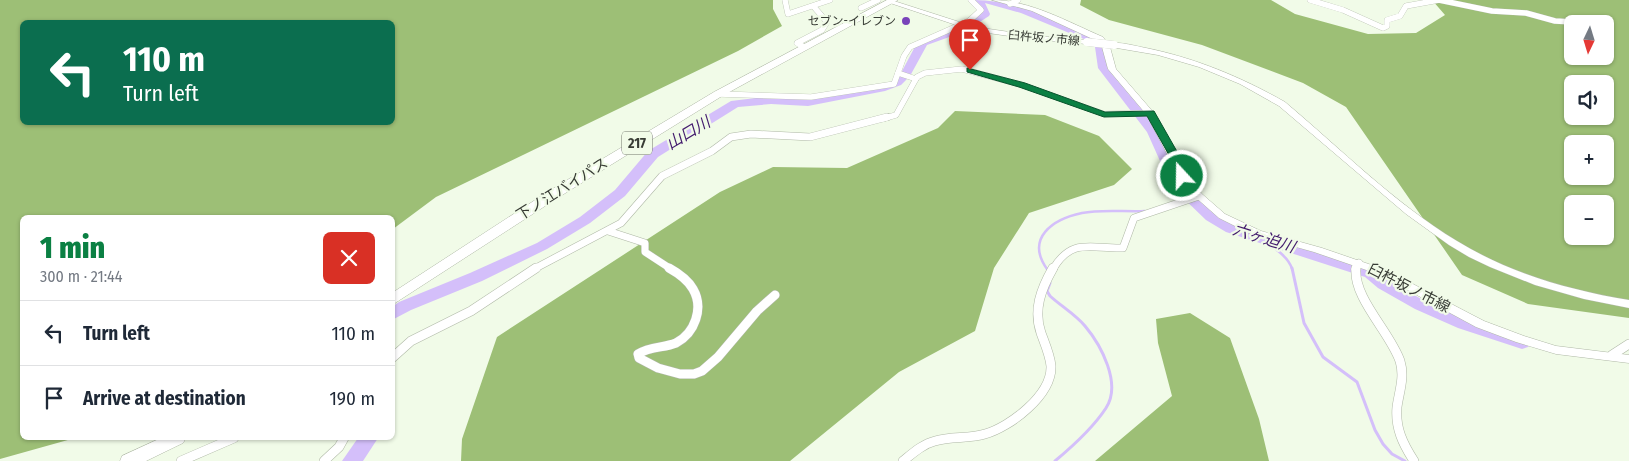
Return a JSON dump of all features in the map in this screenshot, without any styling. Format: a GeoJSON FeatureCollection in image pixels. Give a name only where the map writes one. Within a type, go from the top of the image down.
{"type":"FeatureCollection","features":[{"type":"Feature","properties":{"kind":"highway","name":"下ノ江バイパス"},"geometry":{"type":"LineString","coordinates":[[395,298],[554,194],[718,94],[885,2]]}},
{"type":"Feature","properties":{"kind":"highway"},"geometry":{"type":"LineString","coordinates":[[129,461],[173,440]]}},
{"type":"Feature","properties":{"kind":"main road","name":"臼杵坂ノ市線"},"geometry":{"type":"LineString","coordinates":[[995,0],[1014,2],[1100,39],[1106,47],[1112,69],[1148,113],[1174,155],[1182,176],[1198,197],[1222,216],[1257,233],[1357,266],[1382,272],[1480,324],[1520,339],[1556,350],[1621,357]]}},
{"type":"Feature","properties":{"kind":"main road"},"geometry":{"type":"LineString","coordinates":[[885,2],[959,26]]}},
{"type":"Feature","properties":{"kind":"main road","name":"臼杵坂ノ市線"},"geometry":{"type":"LineString","coordinates":[[959,26],[1037,38],[1114,45],[1166,54],[1223,72],[1282,104],[1426,225],[1455,244],[1498,266],[1560,288],[1629,304]]}},
{"type":"Feature","properties":{"kind":"street"},"geometry":{"type":"LineString","coordinates":[[784,0],[788,14],[814,7],[830,0]]}},
{"type":"Feature","properties":{"kind":"street"},"geometry":{"type":"LineString","coordinates":[[718,94],[811,97],[894,84],[904,56],[910,48],[969,21],[981,10],[971,0]]}},
{"type":"Feature","properties":{"kind":"street"},"geometry":{"type":"LineString","coordinates":[[1310,0],[1343,10],[1383,28],[1387,26],[1387,20],[1400,16],[1406,6],[1439,0],[1492,11],[1526,13],[1564,22]]}},
{"type":"Feature","properties":{"kind":"street"},"geometry":{"type":"LineString","coordinates":[[861,8],[885,2]]}},
{"type":"Feature","properties":{"kind":"street"},"geometry":{"type":"LineString","coordinates":[[804,47],[797,43],[822,30],[827,22],[814,7]]}},
{"type":"Feature","properties":{"kind":"street"},"geometry":{"type":"LineString","coordinates":[[395,355],[411,341],[471,312],[532,270],[621,223],[662,176],[712,151],[731,137],[750,134],[810,138],[896,115],[915,78],[925,73],[970,70],[1022,85],[1090,111],[1104,114],[1148,113]]}},
{"type":"Feature","properties":{"kind":"street"},"geometry":{"type":"LineString","coordinates":[[899,73],[915,78]]}},
{"type":"Feature","properties":{"kind":"street"},"geometry":{"type":"LineString","coordinates":[[903,461],[922,446],[937,440],[970,438],[991,432],[1041,394],[1052,379],[1051,361],[1038,321],[1037,309],[1050,272],[1066,251],[1082,246],[1123,248],[1130,224],[1134,218],[1198,197]]}},
{"type":"Feature","properties":{"kind":"street"},"geometry":{"type":"LineString","coordinates":[[608,231],[645,243],[645,252],[688,281],[697,304],[696,320],[685,336],[672,344],[645,350],[638,354],[639,358],[647,362],[677,373],[686,374],[701,371],[733,341],[755,313],[775,295]]}},
{"type":"Feature","properties":{"kind":"street"},"geometry":{"type":"LineString","coordinates":[[1357,266],[1366,302],[1400,361],[1401,389],[1396,408],[1398,430],[1414,461]]}},
{"type":"Feature","properties":{"kind":"street"},"geometry":{"type":"LineString","coordinates":[[1621,357],[1629,344]]}},
{"type":"Feature","properties":{"kind":"street"},"geometry":{"type":"LineString","coordinates":[[181,461],[229,440]]}},
{"type":"Feature","properties":{"kind":"street"},"geometry":{"type":"LineString","coordinates":[[324,461],[339,447],[343,440]]}},
{"type":"Feature","properties":{"kind":"green space"},"geometry":{"type":"Polygon","coordinates":[[[0,0],[773,0],[773,9],[782,26],[738,51],[436,197],[395,228],[395,215],[20,215],[20,440],[68,440],[0,459],[0,0]]]}},
{"type":"Feature","properties":{"kind":"green space"},"geometry":{"type":"Polygon","coordinates":[[[1081,0],[1271,0],[1295,14],[1368,34],[1416,33],[1445,15],[1432,0],[1629,0],[1629,318],[1528,304],[1462,275],[1346,107],[1303,83],[1202,45],[1109,20],[1080,5],[1081,0]]]}},
{"type":"Feature","properties":{"kind":"green space"},"geometry":{"type":"Polygon","coordinates":[[[955,111],[1045,115],[1099,136],[1132,169],[1114,185],[1029,213],[994,268],[975,331],[899,372],[790,461],[461,461],[462,439],[497,337],[720,192],[773,167],[847,168],[938,128],[955,111]]]}},
{"type":"Feature","properties":{"kind":"green space"},"geometry":{"type":"Polygon","coordinates":[[[1190,313],[1230,338],[1259,419],[1269,461],[1095,461],[1172,396],[1158,343],[1156,319],[1190,313]]]}},
{"type":"Feature","properties":{"kind":"waterway","name":"山口川"},"geometry":{"type":"LineString","coordinates":[[395,313],[405,306],[476,277],[542,246],[585,220],[620,193],[653,154],[735,104],[771,100],[808,102],[881,89],[897,83],[906,74],[915,55],[921,49],[922,43],[962,29],[985,14],[979,0]]}},
{"type":"Feature","properties":{"kind":"waterway","name":"六ヶ迫川"},"geometry":{"type":"LineString","coordinates":[[984,0],[1025,11],[1095,40],[1100,47],[1104,68],[1153,131],[1174,178],[1182,189],[1211,217],[1231,229],[1371,273],[1401,295],[1442,315],[1522,343]]}},
{"type":"Feature","properties":{"kind":"waterway"},"geometry":{"type":"LineString","coordinates":[[1047,269],[1041,258],[1039,248],[1041,239],[1052,225],[1082,213],[1145,211]]}},
{"type":"Feature","properties":{"kind":"waterway"},"geometry":{"type":"LineString","coordinates":[[1263,240],[1284,256],[1292,269]]}},
{"type":"Feature","properties":{"kind":"waterway"},"geometry":{"type":"LineString","coordinates":[[1292,268],[1304,323],[1323,357],[1357,382],[1375,430],[1383,444],[1392,454],[1405,461]]}},
{"type":"Feature","properties":{"kind":"waterway"},"geometry":{"type":"LineString","coordinates":[[1050,283],[1047,291],[1050,296],[1073,314],[1097,343],[1108,365],[1112,388],[1106,408],[1095,423],[1055,461]]}},
{"type":"Feature","properties":{"kind":"waterway","name":"山口川"},"geometry":{"type":"LineString","coordinates":[[352,461],[367,440]]}},
{"type":"Feature","properties":{"kind":"place","name":"セブン-イレブン"},"geometry":{"type":"Point","coordinates":[906,21]}},
{"type":"Feature","properties":{"kind":"route"},"geometry":{"type":"LineString","coordinates":[[970,70],[1022,85],[1090,111],[1104,114],[1150,113],[1174,155],[1182,176]]}}]}
